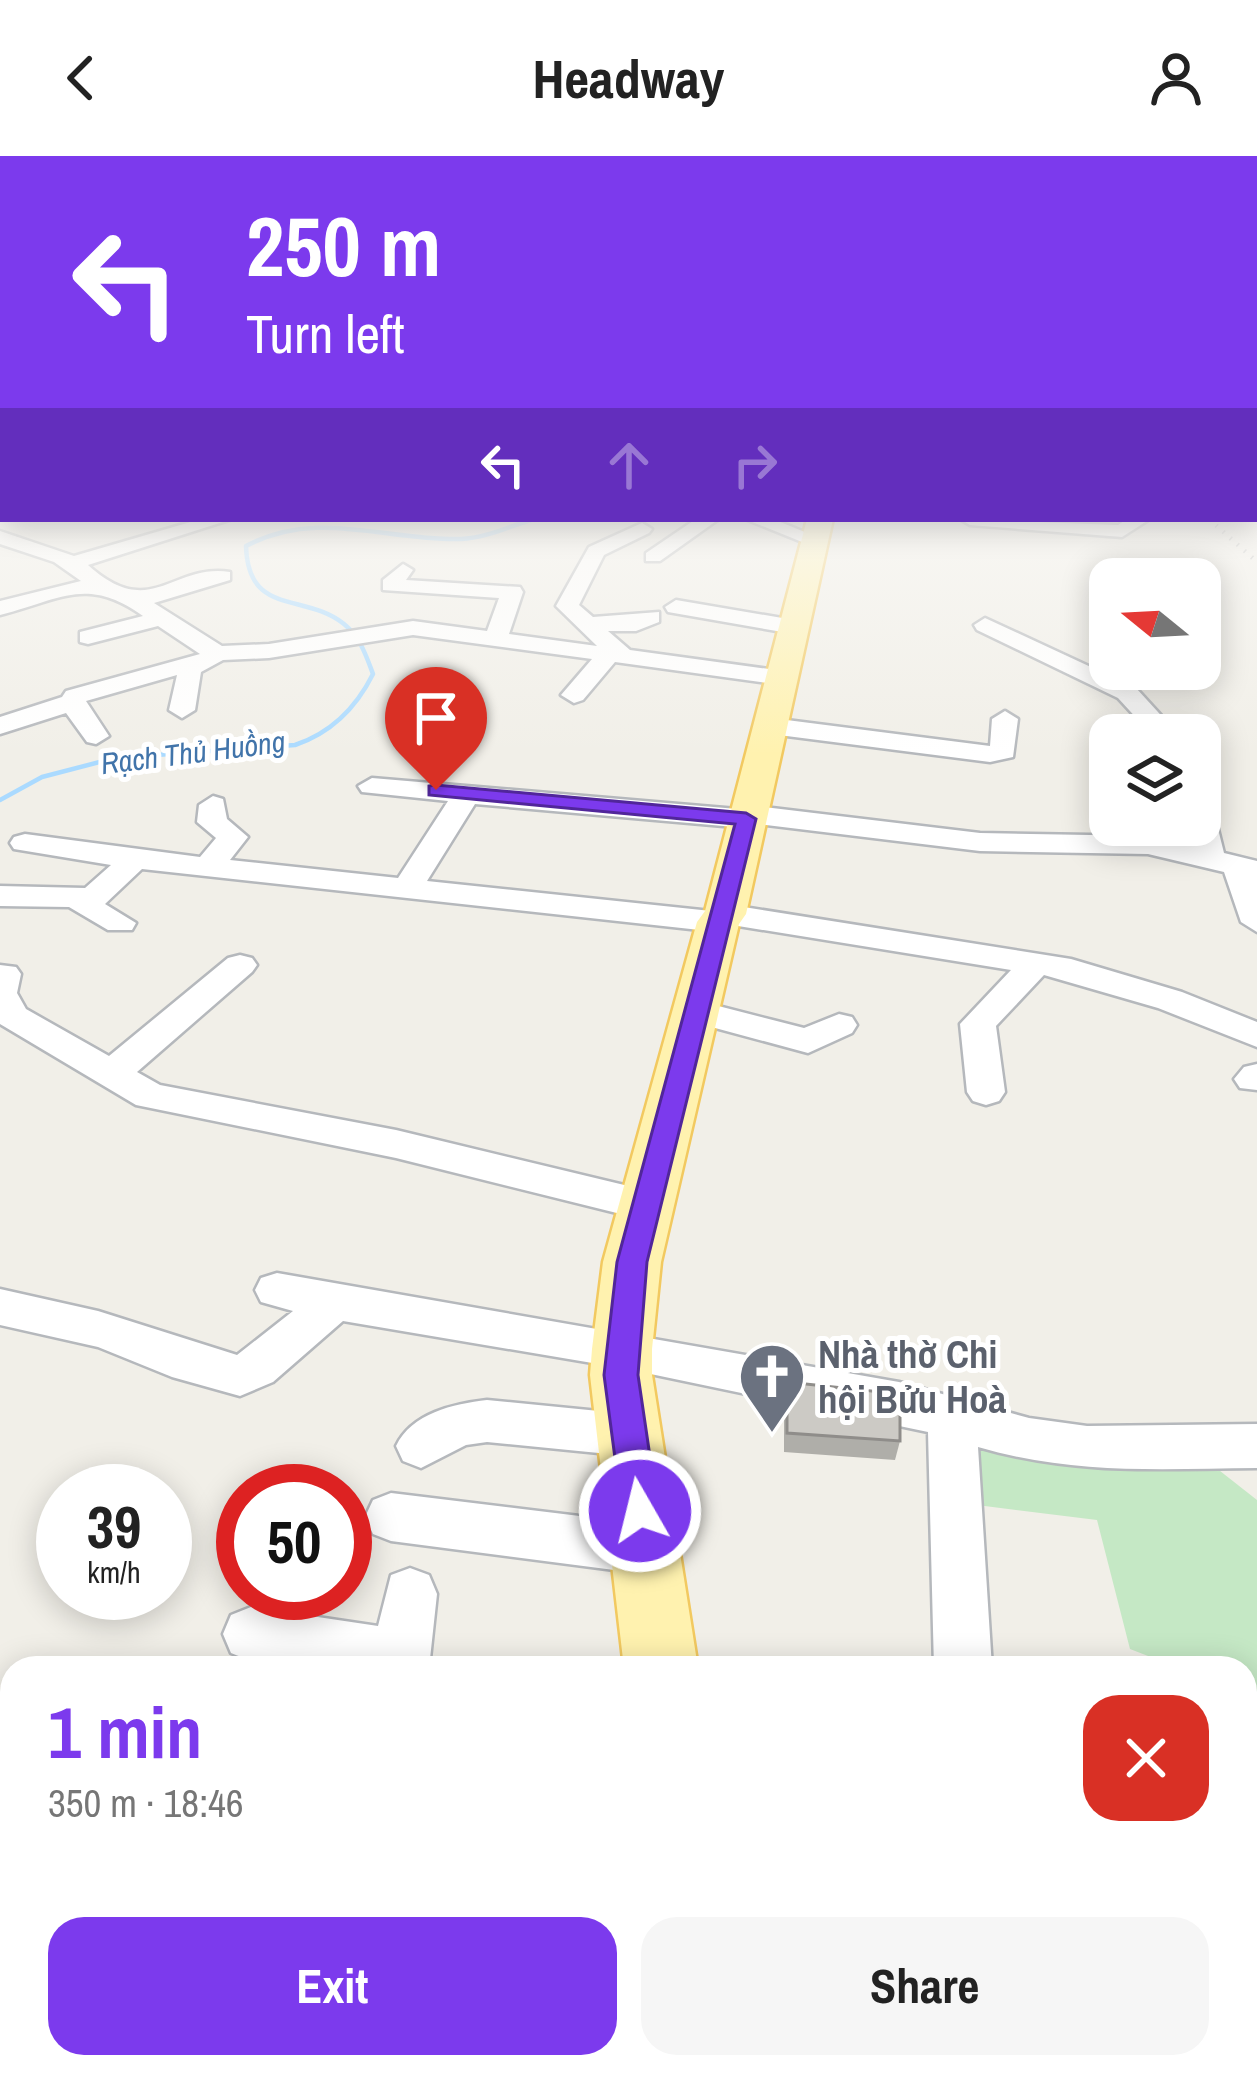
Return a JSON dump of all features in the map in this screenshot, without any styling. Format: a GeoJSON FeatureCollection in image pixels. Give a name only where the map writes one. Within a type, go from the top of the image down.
{"type":"FeatureCollection","features":[{"type":"Feature","properties":{"kind":"main road"},"geometry":{"type":"LineString","coordinates":[[660,1656],[629,1436],[622,1349],[644,1205],[722,918],[806,575]]}},
{"type":"Feature","properties":{"kind":"street"},"geometry":{"type":"LineString","coordinates":[[87,575],[95,584],[163,618],[209,657]]}},
{"type":"Feature","properties":{"kind":"street"},"geometry":{"type":"LineString","coordinates":[[399,575],[392,585],[437,580],[512,592],[497,636]]}},
{"type":"Feature","properties":{"kind":"street"},"geometry":{"type":"LineString","coordinates":[[584,575],[568,606],[615,654]]}},
{"type":"Feature","properties":{"kind":"street"},"geometry":{"type":"LineString","coordinates":[[137,601],[224,576]]}},
{"type":"Feature","properties":{"kind":"street"},"geometry":{"type":"LineString","coordinates":[[412,628],[437,580]]}},
{"type":"Feature","properties":{"kind":"street"},"geometry":{"type":"LineString","coordinates":[[0,608],[95,584]]}},
{"type":"Feature","properties":{"kind":"street"},"geometry":{"type":"LineString","coordinates":[[676,607],[794,627]]}},
{"type":"Feature","properties":{"kind":"street"},"geometry":{"type":"LineString","coordinates":[[589,624],[636,624],[651,617]]}},
{"type":"Feature","properties":{"kind":"street"},"geometry":{"type":"LineString","coordinates":[[88,637],[163,618]]}},
{"type":"Feature","properties":{"kind":"street"},"geometry":{"type":"LineString","coordinates":[[986,625],[1127,693],[1146,714]]}},
{"type":"Feature","properties":{"kind":"street"},"geometry":{"type":"LineString","coordinates":[[0,726],[73,702],[82,692],[209,657],[412,628],[615,654],[777,702],[990,754],[1003,751],[1005,719]]}},
{"type":"Feature","properties":{"kind":"street"},"geometry":{"type":"LineString","coordinates":[[574,695],[615,654]]}},
{"type":"Feature","properties":{"kind":"street"},"geometry":{"type":"LineString","coordinates":[[182,710],[190,669],[209,657]]}},
{"type":"Feature","properties":{"kind":"street"},"geometry":{"type":"LineString","coordinates":[[73,702],[96,736]]}},
{"type":"Feature","properties":{"kind":"street"},"geometry":{"type":"LineString","coordinates":[[371,786],[980,842],[1124,843],[1235,864],[1257,922]]}},
{"type":"Feature","properties":{"kind":"street"},"geometry":{"type":"LineString","coordinates":[[407,888],[468,793]]}},
{"type":"Feature","properties":{"kind":"street"},"geometry":{"type":"LineString","coordinates":[[208,867],[233,837],[212,822],[213,805]]}},
{"type":"Feature","properties":{"kind":"street"},"geometry":{"type":"LineString","coordinates":[[25,843],[208,867],[722,918],[1035,964],[1095,975],[1257,1035]]}},
{"type":"Feature","properties":{"kind":"street"},"geometry":{"type":"LineString","coordinates":[[120,923],[85,907],[134,859]]}},
{"type":"Feature","properties":{"kind":"street"},"geometry":{"type":"LineString","coordinates":[[0,896],[93,898]]}},
{"type":"Feature","properties":{"kind":"street"},"geometry":{"type":"LineString","coordinates":[[986,1092],[978,1024],[1035,964]]}},
{"type":"Feature","properties":{"kind":"street"},"geometry":{"type":"LineString","coordinates":[[112,1073],[240,965]]}},
{"type":"Feature","properties":{"kind":"street"},"geometry":{"type":"LineString","coordinates":[[4,974],[1,993],[12,1016],[150,1096],[396,1144],[644,1205]]}},
{"type":"Feature","properties":{"kind":"street"},"geometry":{"type":"LineString","coordinates":[[694,1011],[808,1041],[839,1024]]}},
{"type":"Feature","properties":{"kind":"street"},"geometry":{"type":"LineString","coordinates":[[277,1290],[622,1349],[952,1415],[1029,1440],[1087,1448],[1223,1443],[1257,1447]]}},
{"type":"Feature","properties":{"kind":"street"},"geometry":{"type":"LineString","coordinates":[[0,1307],[98,1329],[136,1340],[172,1358],[240,1376],[256,1368],[334,1302]]}},
{"type":"Feature","properties":{"kind":"street"},"geometry":{"type":"LineString","coordinates":[[952,1415],[962,1656]]}},
{"type":"Feature","properties":{"kind":"street"},"geometry":{"type":"LineString","coordinates":[[422,1446],[457,1425],[487,1420],[629,1436]]}},
{"type":"Feature","properties":{"kind":"street"},"geometry":{"type":"LineString","coordinates":[[391,1516],[645,1549]]}},
{"type":"Feature","properties":{"kind":"street"},"geometry":{"type":"LineString","coordinates":[[402,1656],[410,1594]]}},
{"type":"Feature","properties":{"kind":"street"},"geometry":{"type":"LineString","coordinates":[[251,1634],[365,1656]]}},
{"type":"Feature","properties":{"kind":"green space"},"geometry":{"type":"Polygon","coordinates":[[[965,1429],[1201,1456],[1257,1500],[1257,1656],[1148,1656],[1130,1649],[1097,1520],[969,1504],[965,1429]]]}},
{"type":"Feature","properties":{"kind":"building"},"geometry":{"type":"Polygon","coordinates":[[[787,1382],[900,1394],[900,1441],[787,1433],[787,1382]]]}},
{"type":"Feature","properties":{"kind":"waterway","name":"Rạch Thủ Huồng"},"geometry":{"type":"LineString","coordinates":[[0,800],[42,777],[115,758],[295,745],[331,726],[359,698],[373,674],[365,653],[344,624],[267,593],[252,575]]}},
{"type":"Feature","properties":{"kind":"place","name":"Nhà thờ Chi hội Bửu Hoà"},"geometry":{"type":"Point","coordinates":[772,1435]}},
{"type":"Feature","properties":{"kind":"route"},"geometry":{"type":"LineString","coordinates":[[436,790],[746,819],[632,1262],[621,1375],[640,1511]]}}]}
